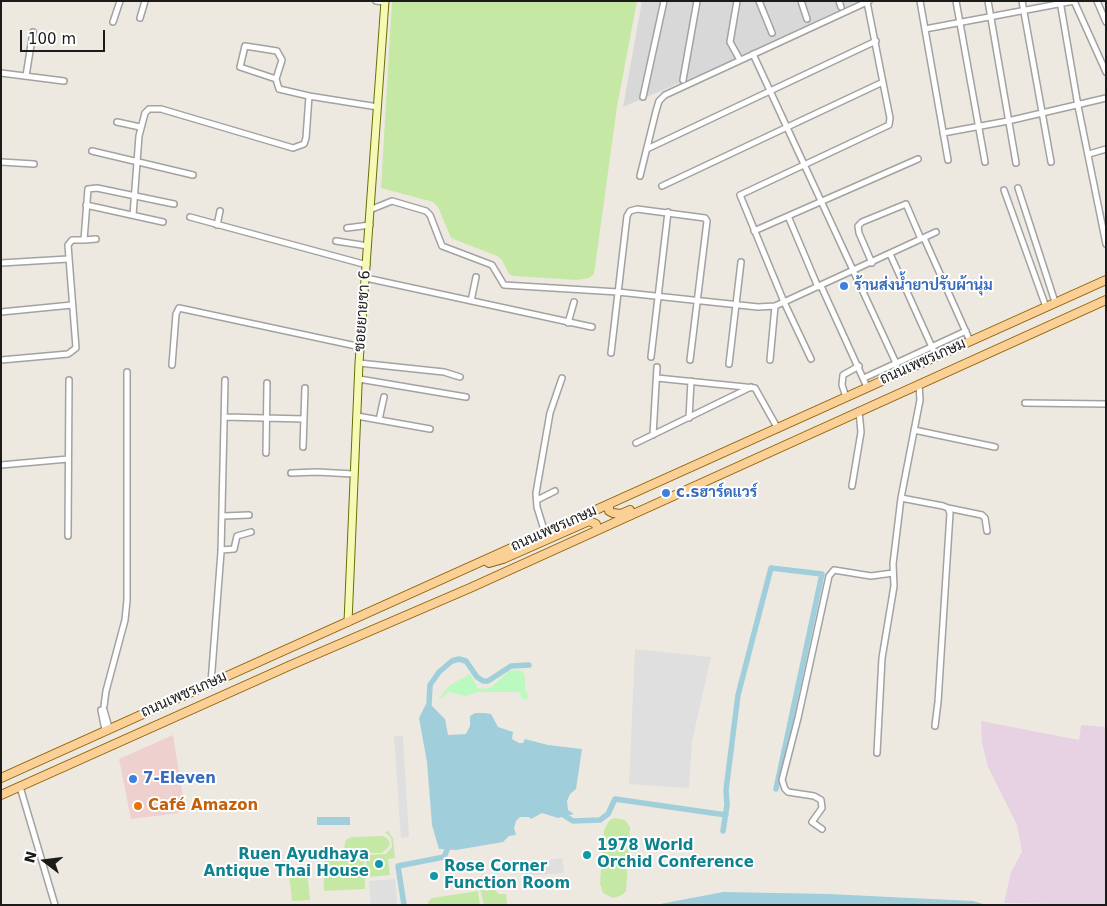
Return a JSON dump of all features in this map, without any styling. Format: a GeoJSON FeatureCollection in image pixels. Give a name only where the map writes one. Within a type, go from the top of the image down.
{"type":"FeatureCollection","features":[{"type":"Feature","properties":{"kind":"main road","name":"ถนนเพชรเกษม"},"geometry":{"type":"LineString","coordinates":[[1,778],[1106,280]]}},
{"type":"Feature","properties":{"kind":"main road","name":"ถนนเพชรเกษม"},"geometry":{"type":"LineString","coordinates":[[1,795],[689,489],[987,352],[1106,300]]}},
{"type":"Feature","properties":{"kind":"main road"},"geometry":{"type":"LineString","coordinates":[[609,504],[609,511],[620,514],[679,488],[689,489]]}},
{"type":"Feature","properties":{"kind":"main road"},"geometry":{"type":"LineString","coordinates":[[485,560],[489,563],[503,559],[589,521],[596,524],[597,530]]}},
{"type":"Feature","properties":{"kind":"street"},"geometry":{"type":"LineString","coordinates":[[113,22],[120,1]]}},
{"type":"Feature","properties":{"kind":"street"},"geometry":{"type":"LineString","coordinates":[[140,18],[145,1]]}},
{"type":"Feature","properties":{"kind":"street"},"geometry":{"type":"LineString","coordinates":[[376,1],[385,2]]}},
{"type":"Feature","properties":{"kind":"street"},"geometry":{"type":"LineString","coordinates":[[644,97],[664,1]]}},
{"type":"Feature","properties":{"kind":"street"},"geometry":{"type":"LineString","coordinates":[[683,80],[697,1]]}},
{"type":"Feature","properties":{"kind":"street"},"geometry":{"type":"LineString","coordinates":[[737,1],[730,42],[740,60]]}},
{"type":"Feature","properties":{"kind":"street"},"geometry":{"type":"LineString","coordinates":[[759,1],[772,33]]}},
{"type":"Feature","properties":{"kind":"street"},"geometry":{"type":"LineString","coordinates":[[801,1],[806,19]]}},
{"type":"Feature","properties":{"kind":"street"},"geometry":{"type":"LineString","coordinates":[[838,1],[841,8]]}},
{"type":"Feature","properties":{"kind":"street"},"geometry":{"type":"LineString","coordinates":[[920,1],[948,160]]}},
{"type":"Feature","properties":{"kind":"street"},"geometry":{"type":"LineString","coordinates":[[956,1],[985,162]]}},
{"type":"Feature","properties":{"kind":"street"},"geometry":{"type":"LineString","coordinates":[[988,1],[1016,163]]}},
{"type":"Feature","properties":{"kind":"street"},"geometry":{"type":"LineString","coordinates":[[1022,1],[1051,162]]}},
{"type":"Feature","properties":{"kind":"street"},"geometry":{"type":"LineString","coordinates":[[925,29],[992,18],[1074,1],[1106,72]]}},
{"type":"Feature","properties":{"kind":"street"},"geometry":{"type":"LineString","coordinates":[[1097,1],[1106,22]]}},
{"type":"Feature","properties":{"kind":"street","name":"ซอยยายชา 6"},"geometry":{"type":"LineString","coordinates":[[348,622],[359,363],[372,209],[385,2]]}},
{"type":"Feature","properties":{"kind":"street"},"geometry":{"type":"LineString","coordinates":[[640,176],[656,111],[659,102],[665,95],[869,2],[890,118],[889,125],[740,195],[784,302],[811,359]]}},
{"type":"Feature","properties":{"kind":"street"},"geometry":{"type":"LineString","coordinates":[[1060,3],[1078,106],[1106,244]]}},
{"type":"Feature","properties":{"kind":"street"},"geometry":{"type":"LineString","coordinates":[[26,76],[32,32]]}},
{"type":"Feature","properties":{"kind":"street"},"geometry":{"type":"LineString","coordinates":[[648,149],[876,41]]}},
{"type":"Feature","properties":{"kind":"street"},"geometry":{"type":"LineString","coordinates":[[276,78],[240,67],[245,46],[278,51],[282,60],[276,78],[279,89],[309,96],[378,107]]}},
{"type":"Feature","properties":{"kind":"street"},"geometry":{"type":"LineString","coordinates":[[753,54],[896,363],[898,373]]}},
{"type":"Feature","properties":{"kind":"street"},"geometry":{"type":"LineString","coordinates":[[1,73],[64,81]]}},
{"type":"Feature","properties":{"kind":"street"},"geometry":{"type":"LineString","coordinates":[[662,186],[883,82]]}},
{"type":"Feature","properties":{"kind":"street"},"geometry":{"type":"LineString","coordinates":[[133,215],[140,127],[145,113],[149,109],[161,109],[293,148],[304,144],[306,138],[309,96]]}},
{"type":"Feature","properties":{"kind":"street"},"geometry":{"type":"LineString","coordinates":[[943,133],[1042,114],[1106,98]]}},
{"type":"Feature","properties":{"kind":"street"},"geometry":{"type":"LineString","coordinates":[[117,122],[140,127]]}},
{"type":"Feature","properties":{"kind":"street"},"geometry":{"type":"LineString","coordinates":[[1088,154],[1106,149]]}},
{"type":"Feature","properties":{"kind":"street"},"geometry":{"type":"LineString","coordinates":[[92,151],[137,160],[193,175]]}},
{"type":"Feature","properties":{"kind":"street"},"geometry":{"type":"LineString","coordinates":[[754,231],[918,158]]}},
{"type":"Feature","properties":{"kind":"street"},"geometry":{"type":"LineString","coordinates":[[1,162],[34,164]]}},
{"type":"Feature","properties":{"kind":"street"},"geometry":{"type":"LineString","coordinates":[[84,240],[87,192],[92,188],[174,204]]}},
{"type":"Feature","properties":{"kind":"street"},"geometry":{"type":"LineString","coordinates":[[1018,188],[1055,302]]}},
{"type":"Feature","properties":{"kind":"street"},"geometry":{"type":"LineString","coordinates":[[1004,190],[1046,307]]}},
{"type":"Feature","properties":{"kind":"street"},"geometry":{"type":"LineString","coordinates":[[372,209],[385,202],[392,201],[426,210],[430,215],[442,246],[492,265],[504,286],[618,292],[766,308],[775,306],[872,263],[936,232]]}},
{"type":"Feature","properties":{"kind":"street"},"geometry":{"type":"LineString","coordinates":[[872,263],[858,229],[862,222],[906,204],[970,341]]}},
{"type":"Feature","properties":{"kind":"street"},"geometry":{"type":"LineString","coordinates":[[86,205],[163,222]]}},
{"type":"Feature","properties":{"kind":"street"},"geometry":{"type":"LineString","coordinates":[[611,353],[628,213],[637,209],[705,218],[707,221],[690,360]]}},
{"type":"Feature","properties":{"kind":"street"},"geometry":{"type":"LineString","coordinates":[[216,225],[220,211]]}},
{"type":"Feature","properties":{"kind":"street"},"geometry":{"type":"LineString","coordinates":[[651,357],[668,212]]}},
{"type":"Feature","properties":{"kind":"street"},"geometry":{"type":"LineString","coordinates":[[788,216],[859,366],[867,387]]}},
{"type":"Feature","properties":{"kind":"street"},"geometry":{"type":"LineString","coordinates":[[190,218],[367,265]]}},
{"type":"Feature","properties":{"kind":"street"},"geometry":{"type":"LineString","coordinates":[[347,228],[370,225]]}},
{"type":"Feature","properties":{"kind":"street"},"geometry":{"type":"LineString","coordinates":[[1,360],[73,352],[76,340],[68,259],[69,241],[96,239]]}},
{"type":"Feature","properties":{"kind":"street"},"geometry":{"type":"LineString","coordinates":[[336,242],[368,246]]}},
{"type":"Feature","properties":{"kind":"street"},"geometry":{"type":"LineString","coordinates":[[890,254],[936,356]]}},
{"type":"Feature","properties":{"kind":"street"},"geometry":{"type":"LineString","coordinates":[[1,263],[68,259]]}},
{"type":"Feature","properties":{"kind":"street"},"geometry":{"type":"LineString","coordinates":[[729,364],[741,262]]}},
{"type":"Feature","properties":{"kind":"street"},"geometry":{"type":"LineString","coordinates":[[471,301],[476,277]]}},
{"type":"Feature","properties":{"kind":"street"},"geometry":{"type":"LineString","coordinates":[[366,278],[592,327]]}},
{"type":"Feature","properties":{"kind":"street"},"geometry":{"type":"LineString","coordinates":[[568,323],[574,302]]}},
{"type":"Feature","properties":{"kind":"street"},"geometry":{"type":"LineString","coordinates":[[1,312],[72,305]]}},
{"type":"Feature","properties":{"kind":"street"},"geometry":{"type":"LineString","coordinates":[[770,360],[775,306]]}},
{"type":"Feature","properties":{"kind":"street"},"geometry":{"type":"LineString","coordinates":[[172,365],[176,314],[179,308],[361,347]]}},
{"type":"Feature","properties":{"kind":"street"},"geometry":{"type":"LineString","coordinates":[[864,378],[966,331]]}},
{"type":"Feature","properties":{"kind":"street"},"geometry":{"type":"LineString","coordinates":[[359,363],[444,372],[460,377]]}},
{"type":"Feature","properties":{"kind":"street"},"geometry":{"type":"LineString","coordinates":[[846,397],[842,385],[843,375],[859,366]]}},
{"type":"Feature","properties":{"kind":"street"},"geometry":{"type":"LineString","coordinates":[[653,435],[657,367]]}},
{"type":"Feature","properties":{"kind":"street"},"geometry":{"type":"LineString","coordinates":[[107,729],[103,708],[124,626],[127,600],[127,372]]}},
{"type":"Feature","properties":{"kind":"street"},"geometry":{"type":"LineString","coordinates":[[545,533],[537,500],[540,467],[550,413],[562,378]]}},
{"type":"Feature","properties":{"kind":"street"},"geometry":{"type":"LineString","coordinates":[[657,378],[752,387],[758,390],[778,429]]}},
{"type":"Feature","properties":{"kind":"street"},"geometry":{"type":"LineString","coordinates":[[359,379],[466,397]]}},
{"type":"Feature","properties":{"kind":"street"},"geometry":{"type":"LineString","coordinates":[[68,380],[68,536]]}},
{"type":"Feature","properties":{"kind":"street"},"geometry":{"type":"LineString","coordinates":[[211,683],[222,550],[225,380]]}},
{"type":"Feature","properties":{"kind":"street"},"geometry":{"type":"LineString","coordinates":[[688,418],[691,381]]}},
{"type":"Feature","properties":{"kind":"street"},"geometry":{"type":"LineString","coordinates":[[266,453],[267,383]]}},
{"type":"Feature","properties":{"kind":"street"},"geometry":{"type":"LineString","coordinates":[[877,753],[882,658],[894,586],[893,573],[901,498],[920,400],[919,384]]}},
{"type":"Feature","properties":{"kind":"street"},"geometry":{"type":"LineString","coordinates":[[636,443],[752,387]]}},
{"type":"Feature","properties":{"kind":"street"},"geometry":{"type":"LineString","coordinates":[[303,447],[305,388]]}},
{"type":"Feature","properties":{"kind":"street"},"geometry":{"type":"LineString","coordinates":[[379,420],[384,397]]}},
{"type":"Feature","properties":{"kind":"street"},"geometry":{"type":"LineString","coordinates":[[1025,403],[1106,404]]}},
{"type":"Feature","properties":{"kind":"street"},"geometry":{"type":"LineString","coordinates":[[852,486],[861,432],[859,411]]}},
{"type":"Feature","properties":{"kind":"street"},"geometry":{"type":"LineString","coordinates":[[357,416],[430,429]]}},
{"type":"Feature","properties":{"kind":"street"},"geometry":{"type":"LineString","coordinates":[[225,417],[304,419]]}},
{"type":"Feature","properties":{"kind":"street"},"geometry":{"type":"LineString","coordinates":[[914,430],[995,447]]}},
{"type":"Feature","properties":{"kind":"street"},"geometry":{"type":"LineString","coordinates":[[1,465],[68,459]]}},
{"type":"Feature","properties":{"kind":"street"},"geometry":{"type":"LineString","coordinates":[[291,473],[353,474]]}},
{"type":"Feature","properties":{"kind":"street"},"geometry":{"type":"LineString","coordinates":[[537,500],[555,491]]}},
{"type":"Feature","properties":{"kind":"street"},"geometry":{"type":"LineString","coordinates":[[901,498],[982,515],[985,518],[987,531]]}},
{"type":"Feature","properties":{"kind":"street"},"geometry":{"type":"LineString","coordinates":[[935,726],[950,513],[948,508]]}},
{"type":"Feature","properties":{"kind":"street"},"geometry":{"type":"LineString","coordinates":[[223,516],[249,515]]}},
{"type":"Feature","properties":{"kind":"street"},"geometry":{"type":"LineString","coordinates":[[222,550],[234,549],[239,534],[251,532]]}},
{"type":"Feature","properties":{"kind":"street"},"geometry":{"type":"LineString","coordinates":[[822,829],[812,822],[822,808],[821,800],[814,796],[788,792],[782,780],[798,718],[828,576],[834,570],[871,576],[893,573]]}},
{"type":"Feature","properties":{"kind":"street"},"geometry":{"type":"LineString","coordinates":[[20,787],[55,905]]}},
{"type":"Feature","properties":{"kind":"shaded area"},"geometry":{"type":"Polygon","coordinates":[[[642,1],[859,1],[731,61],[623,107],[642,1]]]}},
{"type":"Feature","properties":{"kind":"shaded area"},"geometry":{"type":"Polygon","coordinates":[[[635,649],[711,657],[692,741],[689,788],[629,784],[635,649]]]}},
{"type":"Feature","properties":{"kind":"shaded area"},"geometry":{"type":"Polygon","coordinates":[[[981,721],[1079,740],[1081,725],[1106,727],[1106,905],[1004,903],[1011,872],[1022,852],[1017,825],[988,767],[982,743],[981,721]]]}},
{"type":"Feature","properties":{"kind":"shaded area"},"geometry":{"type":"Polygon","coordinates":[[[173,735],[184,803],[178,804],[179,813],[131,819],[119,759],[173,735]]]}},
{"type":"Feature","properties":{"kind":"shaded area"},"geometry":{"type":"Polygon","coordinates":[[[394,736],[403,736],[409,837],[401,838],[394,736]]]}},
{"type":"Feature","properties":{"kind":"shaded area"},"geometry":{"type":"Polygon","coordinates":[[[562,858],[564,873],[522,876],[521,864],[562,858]]]}},
{"type":"Feature","properties":{"kind":"shaded area"},"geometry":{"type":"Polygon","coordinates":[[[395,879],[397,904],[371,905],[369,881],[395,879]]]}},
{"type":"Feature","properties":{"kind":"green space"},"geometry":{"type":"Polygon","coordinates":[[[392,1],[637,1],[617,107],[594,274],[589,278],[577,280],[513,276],[509,274],[502,260],[497,256],[451,238],[438,207],[433,202],[381,188],[392,1]]]}},
{"type":"Feature","properties":{"kind":"green space"},"geometry":{"type":"Polygon","coordinates":[[[519,670],[523,672],[525,677],[525,692],[528,693],[527,700],[522,699],[519,692],[479,692],[466,696],[448,692],[442,698],[439,698],[450,685],[470,674],[478,688],[484,689],[491,687],[509,671],[519,670]]]}},
{"type":"Feature","properties":{"kind":"green space"},"geometry":{"type":"Polygon","coordinates":[[[614,818],[625,820],[630,827],[626,891],[622,895],[613,898],[603,893],[600,884],[604,830],[609,821],[614,818]]]}},
{"type":"Feature","properties":{"kind":"green space"},"geometry":{"type":"Polygon","coordinates":[[[388,831],[393,838],[395,858],[388,859],[390,875],[367,877],[365,855],[386,854],[392,847],[391,838],[385,832],[388,831]]]}},
{"type":"Feature","properties":{"kind":"green space"},"geometry":{"type":"Polygon","coordinates":[[[383,836],[388,839],[390,845],[382,853],[351,853],[344,847],[346,840],[351,837],[383,836]]]}},
{"type":"Feature","properties":{"kind":"green space"},"geometry":{"type":"Polygon","coordinates":[[[364,855],[365,889],[324,891],[323,856],[364,855]]]}},
{"type":"Feature","properties":{"kind":"green space"},"geometry":{"type":"Polygon","coordinates":[[[307,870],[310,900],[292,901],[289,872],[307,870]]]}},
{"type":"Feature","properties":{"kind":"green space"},"geometry":{"type":"Polygon","coordinates":[[[480,889],[487,891],[494,889],[499,894],[506,894],[507,905],[484,905],[480,889]]]}},
{"type":"Feature","properties":{"kind":"green space"},"geometry":{"type":"Polygon","coordinates":[[[478,891],[480,905],[429,905],[428,902],[432,898],[478,891]]]}},
{"type":"Feature","properties":{"kind":"water"},"geometry":{"type":"Polygon","coordinates":[[[426,704],[431,705],[445,719],[448,735],[466,734],[470,726],[470,716],[475,713],[484,713],[491,714],[498,727],[513,732],[512,739],[519,743],[523,743],[525,739],[548,745],[582,749],[576,789],[570,794],[567,801],[568,810],[574,814],[558,818],[542,813],[531,819],[529,817],[520,817],[516,821],[514,828],[516,835],[509,836],[503,842],[456,850],[439,849],[432,825],[427,762],[419,718],[426,704]]]}},
{"type":"Feature","properties":{"kind":"water"},"geometry":{"type":"Polygon","coordinates":[[[317,817],[350,817],[350,825],[317,825],[317,817]]]}},
{"type":"Feature","properties":{"kind":"water"},"geometry":{"type":"Polygon","coordinates":[[[723,892],[828,894],[973,901],[987,905],[655,905],[723,892]]]}},
{"type":"Feature","properties":{"kind":"waterway"},"geometry":{"type":"LineString","coordinates":[[723,831],[727,805],[726,790],[738,695],[771,568],[822,574],[776,789]]}},
{"type":"Feature","properties":{"kind":"waterway"},"geometry":{"type":"LineString","coordinates":[[429,705],[430,685],[439,672],[452,661],[459,659],[466,661],[477,677],[483,681],[488,681],[511,666],[529,665]]}},
{"type":"Feature","properties":{"kind":"waterway"},"geometry":{"type":"LineString","coordinates":[[565,816],[573,821],[600,820],[608,814],[615,799],[726,815]]}},
{"type":"Feature","properties":{"kind":"waterway"},"geometry":{"type":"LineString","coordinates":[[404,905],[398,866],[444,857],[447,850]]}},
{"type":"Feature","properties":{"kind":"place","name":"ร้านส่งน้ำยาปรับผ้านุ่ม"},"geometry":{"type":"Point","coordinates":[844,286]}},
{"type":"Feature","properties":{"kind":"place","name":"c.sฮาร์ดแวร์"},"geometry":{"type":"Point","coordinates":[666,493]}},
{"type":"Feature","properties":{"kind":"place","name":"7-Eleven"},"geometry":{"type":"Point","coordinates":[133,779]}},
{"type":"Feature","properties":{"kind":"place","name":"Café Amazon"},"geometry":{"type":"Point","coordinates":[138,806]}},
{"type":"Feature","properties":{"kind":"place","name":"1978 World Orchid Conference"},"geometry":{"type":"Point","coordinates":[587,855]}},
{"type":"Feature","properties":{"kind":"place","name":"Ruen Ayudhaya Antique Thai House"},"geometry":{"type":"Point","coordinates":[379,864]}},
{"type":"Feature","properties":{"kind":"place","name":"Rose Corner Function Room"},"geometry":{"type":"Point","coordinates":[434,876]}}]}
